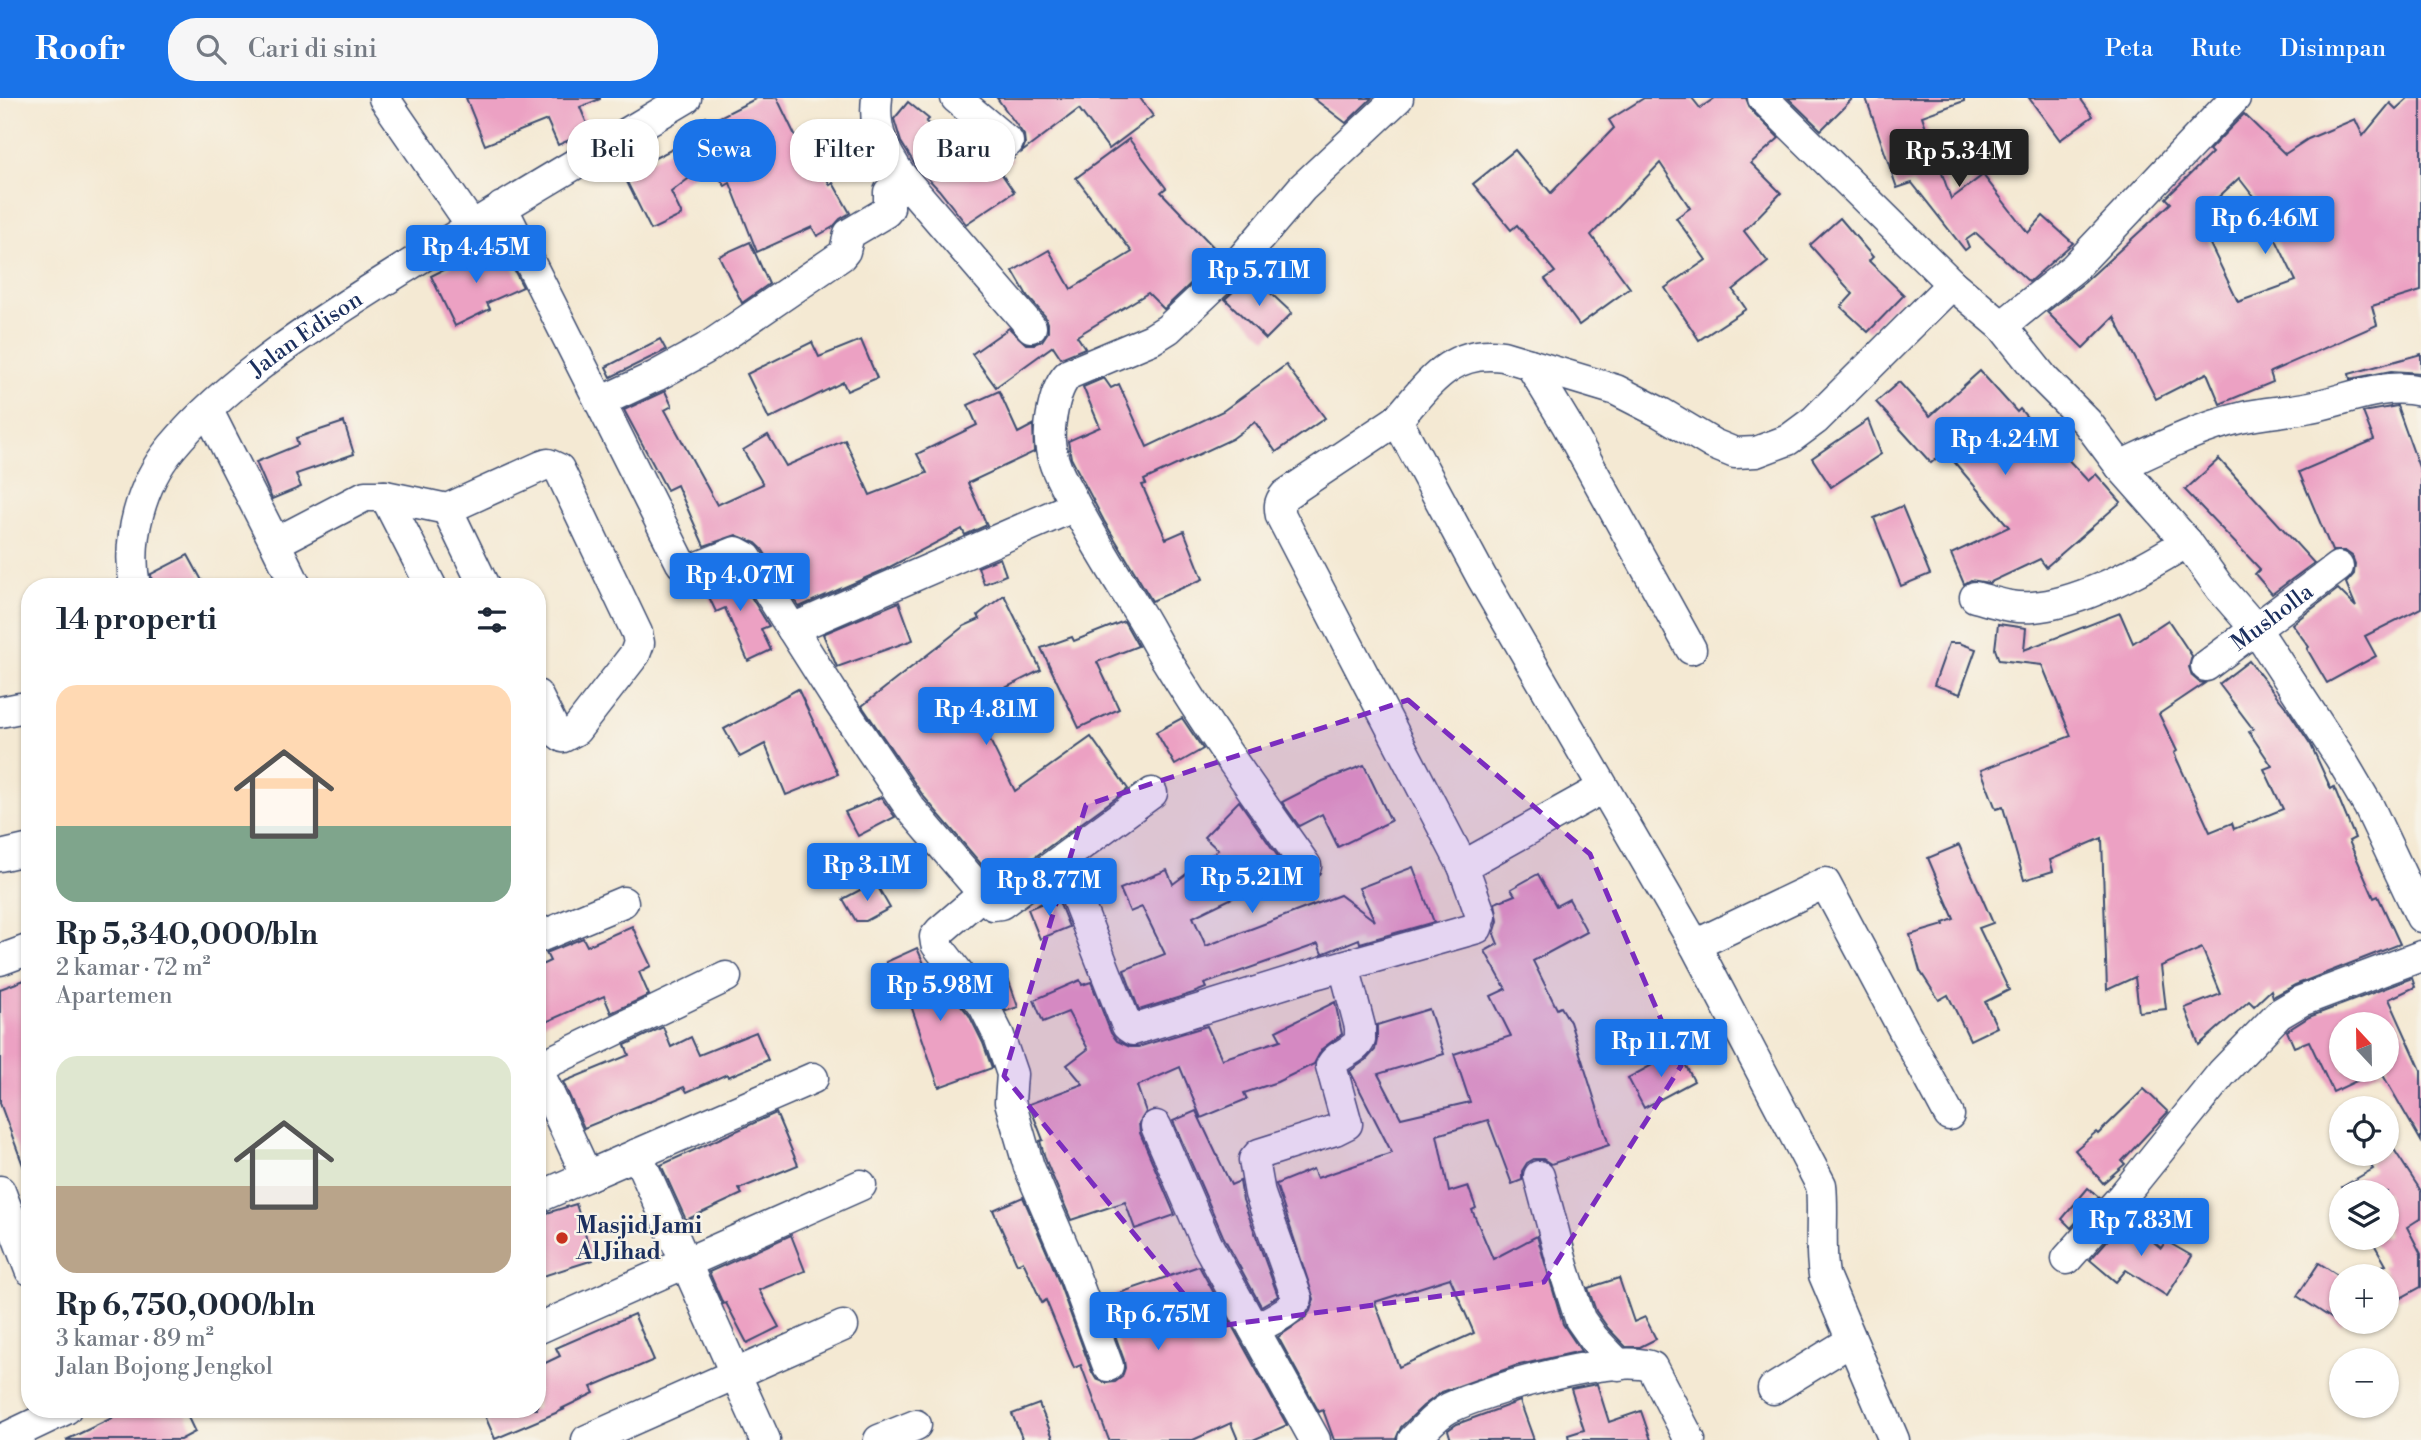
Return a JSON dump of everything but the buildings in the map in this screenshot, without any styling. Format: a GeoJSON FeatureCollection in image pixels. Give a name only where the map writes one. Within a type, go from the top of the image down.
{"type":"FeatureCollection","features":[{"type":"Feature","properties":{"kind":"street"},"geometry":{"type":"LineString","coordinates":[[384,98],[472,226]]}},
{"type":"Feature","properties":{"kind":"street","name":"Jalan Edison"},"geometry":{"type":"LineString","coordinates":[[135,578],[133,545],[139,511],[153,475],[171,448],[244,379],[329,316],[502,207],[686,98]]}},
{"type":"Feature","properties":{"kind":"street"},"geometry":{"type":"LineString","coordinates":[[877,98],[875,117],[887,155],[902,177],[1031,327]]}},
{"type":"Feature","properties":{"kind":"street"},"geometry":{"type":"LineString","coordinates":[[956,98],[981,119]]}},
{"type":"Feature","properties":{"kind":"street"},"geometry":{"type":"LineString","coordinates":[[1306,866],[1251,789],[1104,558],[1056,470],[1050,447],[1051,427],[1057,391],[1064,378],[1152,339],[1168,329],[1238,263],[1302,188],[1398,98]]}},
{"type":"Feature","properties":{"kind":"street"},"geometry":{"type":"LineString","coordinates":[[1763,98],[1952,284],[2002,326],[2045,380],[2087,422],[2120,466],[2187,542],[2220,588],[2255,628],[2339,756],[2421,917]]}},
{"type":"Feature","properties":{"kind":"street"},"geometry":{"type":"LineString","coordinates":[[2002,326],[2074,268],[2235,98]]}},
{"type":"Feature","properties":{"kind":"street"},"geometry":{"type":"LineString","coordinates":[[600,402],[705,349],[841,256],[849,234],[886,212],[889,208],[889,192],[902,177]]}},
{"type":"Feature","properties":{"kind":"street"},"geometry":{"type":"LineString","coordinates":[[502,207],[681,563],[696,568],[736,552],[753,565],[910,808],[993,905],[1001,904],[1152,793]]}},
{"type":"Feature","properties":{"kind":"street"},"geometry":{"type":"LineString","coordinates":[[1062,861],[1127,1026],[1133,1030],[1477,928],[1481,916],[1463,866],[1281,516],[1280,500],[1397,420],[1448,366],[1460,359],[1488,354],[1616,390],[1713,444],[1735,453],[1756,452],[1788,440],[1815,420],[1952,284]]}},
{"type":"Feature","properties":{"kind":"street"},"geometry":{"type":"LineString","coordinates":[[1530,364],[1567,425],[1691,649]]}},
{"type":"Feature","properties":{"kind":"street"},"geometry":{"type":"LineString","coordinates":[[2120,466],[2184,437],[2240,418],[2309,407],[2369,391],[2421,391]]}},
{"type":"Feature","properties":{"kind":"street"},"geometry":{"type":"LineString","coordinates":[[208,411],[292,578]]}},
{"type":"Feature","properties":{"kind":"street"},"geometry":{"type":"LineString","coordinates":[[1397,420],[1482,578],[1695,945],[1821,1185],[1821,1253],[1824,1275],[1894,1440]]}},
{"type":"Feature","properties":{"kind":"street"},"geometry":{"type":"LineString","coordinates":[[275,543],[365,496],[385,496],[447,509],[542,466],[548,464],[559,469],[637,633],[639,643],[635,654],[576,730],[563,737],[555,732],[546,714]]}},
{"type":"Feature","properties":{"kind":"street"},"geometry":{"type":"LineString","coordinates":[[385,496],[427,578]]}},
{"type":"Feature","properties":{"kind":"street"},"geometry":{"type":"LineString","coordinates":[[792,629],[1075,506]]}},
{"type":"Feature","properties":{"kind":"street"},"geometry":{"type":"LineString","coordinates":[[447,509],[481,578]]}},
{"type":"Feature","properties":{"kind":"street"},"geometry":{"type":"LineString","coordinates":[[1975,597],[2009,607],[2031,608],[2059,603],[2150,565],[2187,542]]}},
{"type":"Feature","properties":{"kind":"street","name":"Musholla"},"geometry":{"type":"LineString","coordinates":[[2206,666],[2338,567]]}},
{"type":"Feature","properties":{"kind":"street"},"geometry":{"type":"LineString","coordinates":[[0,712],[21,708]]}},
{"type":"Feature","properties":{"kind":"street"},"geometry":{"type":"LineString","coordinates":[[1463,866],[1603,788]]}},
{"type":"Feature","properties":{"kind":"street"},"geometry":{"type":"LineString","coordinates":[[0,856],[21,851]]}},
{"type":"Feature","properties":{"kind":"street"},"geometry":{"type":"LineString","coordinates":[[1695,945],[1825,883],[1950,1115]]}},
{"type":"Feature","properties":{"kind":"street"},"geometry":{"type":"LineString","coordinates":[[984,894],[940,931],[935,937],[936,944],[984,1006],[999,1036],[1013,1074],[1010,1102],[1029,1167],[1068,1258],[1108,1366]]}},
{"type":"Feature","properties":{"kind":"street"},"geometry":{"type":"LineString","coordinates":[[546,935],[623,902]]}},
{"type":"Feature","properties":{"kind":"street"},"geometry":{"type":"LineString","coordinates":[[0,960],[21,952]]}},
{"type":"Feature","properties":{"kind":"street"},"geometry":{"type":"LineString","coordinates":[[2067,1259],[2122,1197],[2222,1073],[2279,1014],[2301,1001],[2421,956]]}},
{"type":"Feature","properties":{"kind":"street"},"geometry":{"type":"LineString","coordinates":[[1254,1329],[1289,1309],[1297,1298],[1259,1194],[1254,1160],[1259,1154],[1347,1124],[1331,1066],[1334,1060],[1360,1040],[1360,1027],[1344,966]]}},
{"type":"Feature","properties":{"kind":"street"},"geometry":{"type":"LineString","coordinates":[[546,1064],[726,977]]}},
{"type":"Feature","properties":{"kind":"street"},"geometry":{"type":"LineString","coordinates":[[546,1194],[813,1079]]}},
{"type":"Feature","properties":{"kind":"street"},"geometry":{"type":"LineString","coordinates":[[546,1087],[587,1176]]}},
{"type":"Feature","properties":{"kind":"street"},"geometry":{"type":"LineString","coordinates":[[1156,1126],[1207,1244],[1315,1440]]}},
{"type":"Feature","properties":{"kind":"street"},"geometry":{"type":"LineString","coordinates":[[637,1154],[765,1440]]}},
{"type":"Feature","properties":{"kind":"street"},"geometry":{"type":"LineString","coordinates":[[1539,1176],[1580,1319],[1594,1339],[1619,1365]]}},
{"type":"Feature","properties":{"kind":"street"},"geometry":{"type":"LineString","coordinates":[[546,1325],[861,1185]]}},
{"type":"Feature","properties":{"kind":"street"},"geometry":{"type":"LineString","coordinates":[[0,1191],[21,1246]]}},
{"type":"Feature","properties":{"kind":"street"},"geometry":{"type":"LineString","coordinates":[[587,1440],[844,1326]]}},
{"type":"Feature","properties":{"kind":"street"},"geometry":{"type":"LineString","coordinates":[[1773,1388],[1851,1341]]}},
{"type":"Feature","properties":{"kind":"street"},"geometry":{"type":"LineString","coordinates":[[1413,1440],[1434,1417],[1475,1396],[1545,1377],[1642,1363],[1653,1367],[1690,1440]]}},
{"type":"Feature","properties":{"kind":"street"},"geometry":{"type":"LineString","coordinates":[[1,1440],[47,1418]]}},
{"type":"Feature","properties":{"kind":"street"},"geometry":{"type":"LineString","coordinates":[[880,1440],[916,1425]]}},
{"type":"Feature","properties":{"kind":"highlighted area"},"geometry":{"type":"Polygon","coordinates":[[[1408,700],[1590,854],[1681,1066],[1544,1282],[1211,1327],[1004,1076],[1086,805],[1408,700]]]}},
{"type":"Feature","properties":{"kind":"place","name":"Masjid Jami Al Jihad"},"geometry":{"type":"Point","coordinates":[562,1238]}}]}
